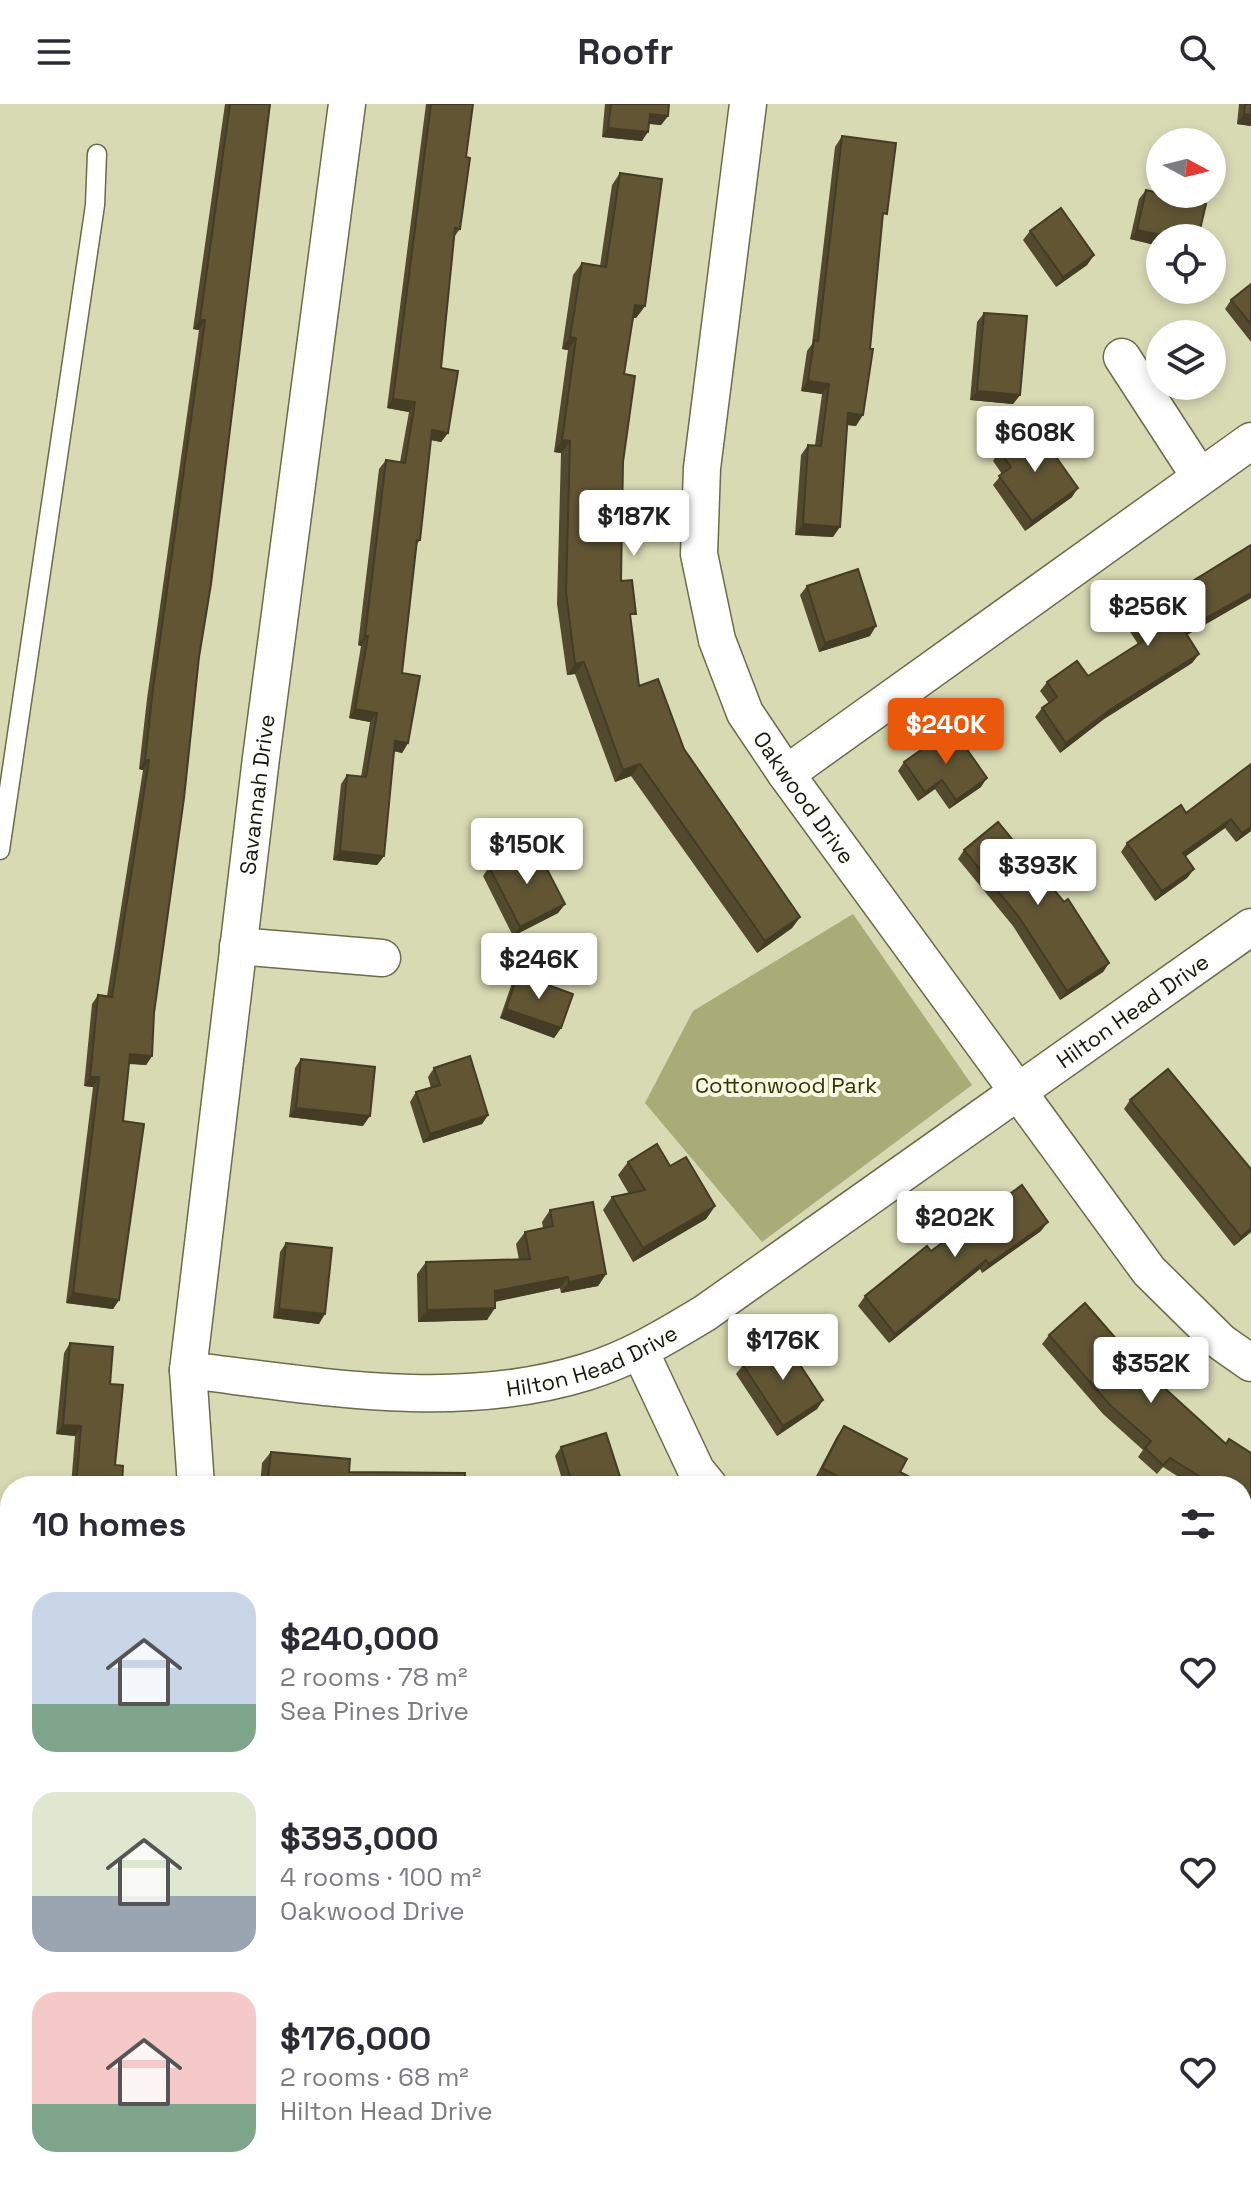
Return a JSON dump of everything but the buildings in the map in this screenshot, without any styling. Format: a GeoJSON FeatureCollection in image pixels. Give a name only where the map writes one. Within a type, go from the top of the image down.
{"type":"FeatureCollection","features":[{"type":"Feature","properties":{"kind":"street","name":"Savannah Drive"},"geometry":{"type":"LineString","coordinates":[[195,1476],[188,1370],[238,946],[347,104]]}},
{"type":"Feature","properties":{"kind":"street","name":"Oakwood Drive"},"geometry":{"type":"LineString","coordinates":[[748,104],[702,468],[699,554],[717,640],[745,713],[786,774],[1149,1271],[1221,1342],[1251,1363]]}},
{"type":"Feature","properties":{"kind":"street"},"geometry":{"type":"LineString","coordinates":[[1122,357],[1200,477]]}},
{"type":"Feature","properties":{"kind":"street"},"geometry":{"type":"LineString","coordinates":[[786,774],[1251,441]]}},
{"type":"Feature","properties":{"kind":"street","name":"Hilton Head Drive"},"geometry":{"type":"LineString","coordinates":[[188,1370],[352,1390],[464,1393],[529,1387],[587,1372],[640,1351],[705,1313],[1251,927]]}},
{"type":"Feature","properties":{"kind":"street"},"geometry":{"type":"LineString","coordinates":[[238,946],[382,958]]}},
{"type":"Feature","properties":{"kind":"street"},"geometry":{"type":"LineString","coordinates":[[640,1351],[701,1476]]}},
{"type":"Feature","properties":{"kind":"lane"},"geometry":{"type":"LineString","coordinates":[[0,850],[95,205],[97,154]]}},
{"type":"Feature","properties":{"kind":"green space","name":"Cottonwood Park"},"geometry":{"type":"Polygon","coordinates":[[[853,914],[972,1085],[762,1242],[645,1103],[693,1011],[853,914]]]}}]}
